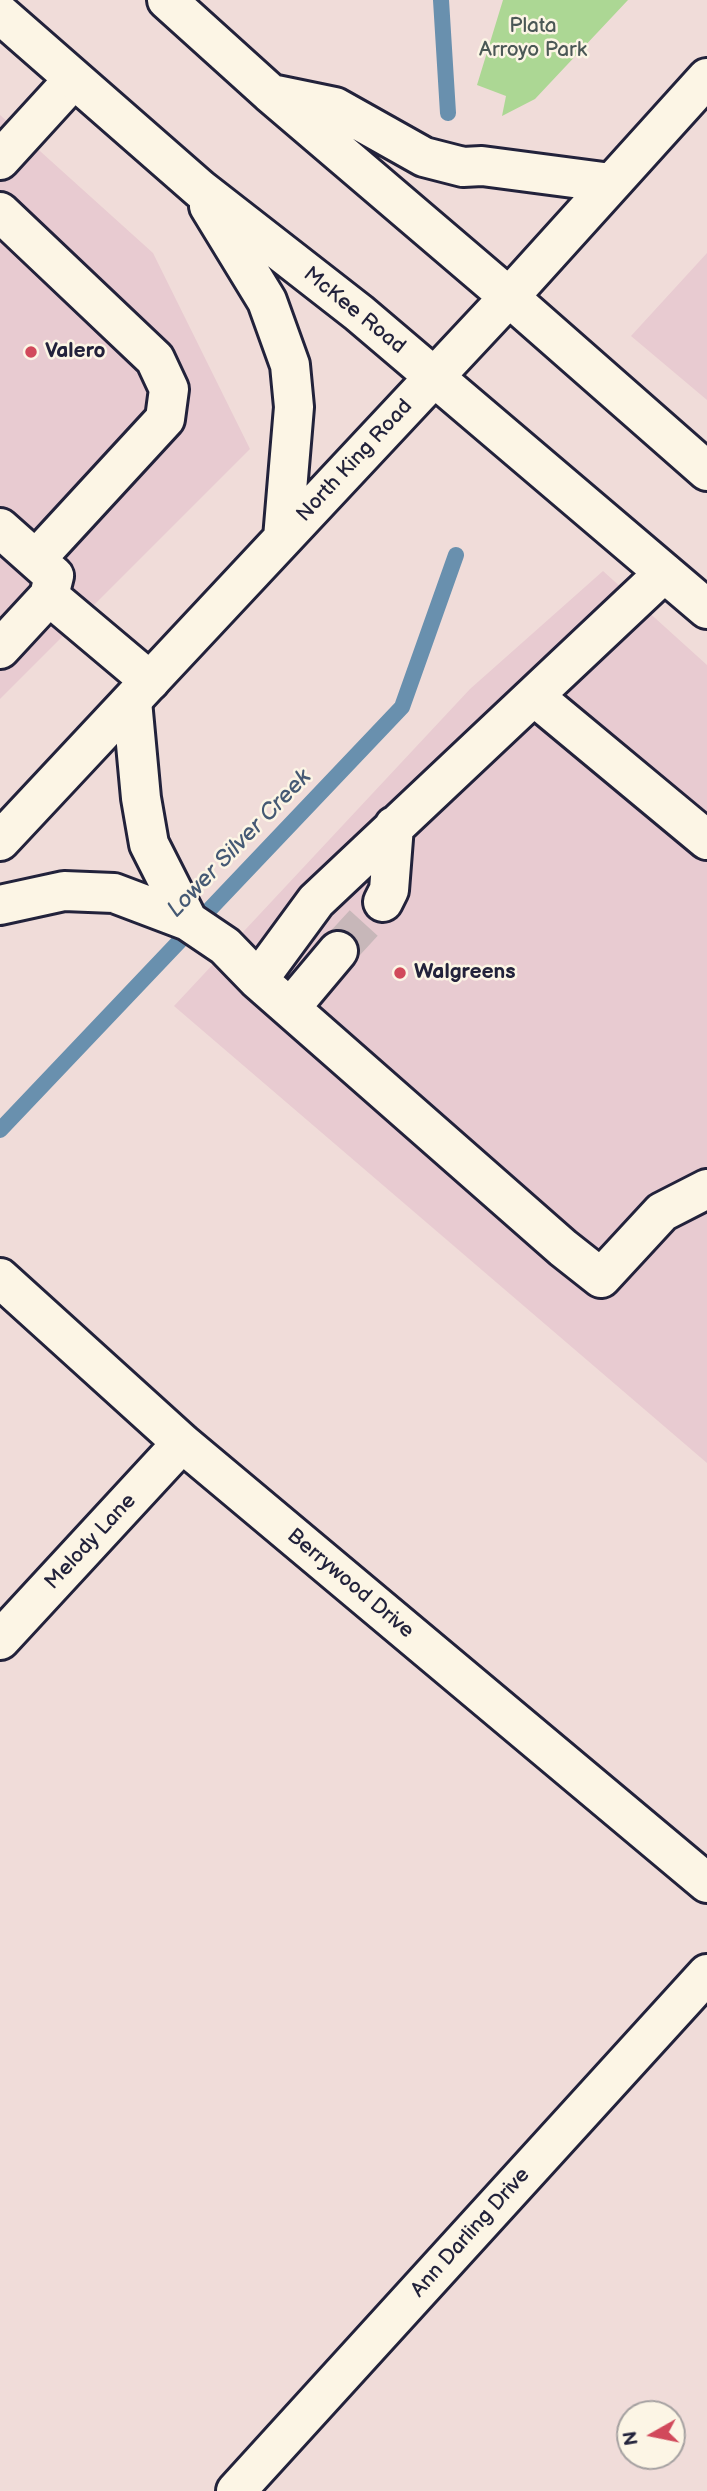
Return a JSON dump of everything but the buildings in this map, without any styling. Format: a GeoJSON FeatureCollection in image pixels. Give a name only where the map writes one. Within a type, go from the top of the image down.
{"type":"FeatureCollection","features":[{"type":"Feature","properties":{"kind":"main road"},"geometry":{"type":"LineString","coordinates":[[167,0],[270,93],[707,471]]}},
{"type":"Feature","properties":{"kind":"main road","name":"McKee Road"},"geometry":{"type":"LineString","coordinates":[[0,14],[200,189],[346,303],[707,609]]}},
{"type":"Feature","properties":{"kind":"main road","name":"North King Road"},"geometry":{"type":"LineString","coordinates":[[0,841],[509,297],[707,78]]}},
{"type":"Feature","properties":{"kind":"main road"},"geometry":{"type":"LineString","coordinates":[[0,160],[73,80]]}},
{"type":"Feature","properties":{"kind":"main road"},"geometry":{"type":"LineString","coordinates":[[270,93],[335,107],[424,157],[463,167],[482,166],[611,183]]}},
{"type":"Feature","properties":{"kind":"main road"},"geometry":{"type":"LineString","coordinates":[[200,189],[267,301],[290,365],[294,407],[283,538]]}},
{"type":"Feature","properties":{"kind":"main road"},"geometry":{"type":"LineString","coordinates":[[0,212],[155,359],[169,389],[165,419],[36,559]]}},
{"type":"Feature","properties":{"kind":"main road"},"geometry":{"type":"LineString","coordinates":[[0,528],[54,576],[48,596],[0,649]]}},
{"type":"Feature","properties":{"kind":"main road"},"geometry":{"type":"LineString","coordinates":[[258,980],[316,901],[664,573]]}},
{"type":"Feature","properties":{"kind":"main road"},"geometry":{"type":"LineString","coordinates":[[48,596],[141,691],[141,798],[149,844],[188,921]]}},
{"type":"Feature","properties":{"kind":"main road"},"geometry":{"type":"LineString","coordinates":[[535,697],[707,840]]}},
{"type":"Feature","properties":{"kind":"main road"},"geometry":{"type":"LineString","coordinates":[[383,902],[389,890],[394,826]]}},
{"type":"Feature","properties":{"kind":"main road"},"geometry":{"type":"LineString","coordinates":[[0,905],[64,891],[114,892],[188,921],[225,946],[258,980],[563,1248],[601,1278],[662,1212],[707,1189]]}},
{"type":"Feature","properties":{"kind":"main road"},"geometry":{"type":"LineString","coordinates":[[291,1007],[338,951]]}},
{"type":"Feature","properties":{"kind":"main road","name":"Berrywood Drive"},"geometry":{"type":"LineString","coordinates":[[0,1278],[182,1443],[707,1883]]}},
{"type":"Feature","properties":{"kind":"main road","name":"Melody Lane"},"geometry":{"type":"LineString","coordinates":[[0,1640],[182,1443]]}},
{"type":"Feature","properties":{"kind":"main road","name":"Ann Darling Drive"},"geometry":{"type":"LineString","coordinates":[[236,2491],[707,1974]]}},
{"type":"Feature","properties":{"kind":"shaded area"},"geometry":{"type":"Polygon","coordinates":[[[0,115],[153,253],[250,449],[0,699],[0,115]]]}},
{"type":"Feature","properties":{"kind":"shaded area"},"geometry":{"type":"Polygon","coordinates":[[[707,253],[707,400],[631,336],[707,253]]]}},
{"type":"Feature","properties":{"kind":"shaded area"},"geometry":{"type":"Polygon","coordinates":[[[603,571],[707,665],[707,1463],[174,1006],[470,689],[603,571]]]}},
{"type":"Feature","properties":{"kind":"green space","name":"Plata Arroyo Park"},"geometry":{"type":"Polygon","coordinates":[[[503,0],[628,0],[535,99],[502,116],[506,96],[477,85],[503,0]]]}},
{"type":"Feature","properties":{"kind":"waterway","name":"Lower Silver Creek"},"geometry":{"type":"LineString","coordinates":[[441,0],[448,113]]}},
{"type":"Feature","properties":{"kind":"waterway","name":"Lower Silver Creek"},"geometry":{"type":"LineString","coordinates":[[0,1130],[402,707],[456,555]]}},
{"type":"Feature","properties":{"kind":"tunnel"},"geometry":{"type":"LineString","coordinates":[[338,951],[383,902]]}},
{"type":"Feature","properties":{"kind":"place","name":"Valero"},"geometry":{"type":"Point","coordinates":[31,352]}},
{"type":"Feature","properties":{"kind":"place","name":"Walgreens"},"geometry":{"type":"Point","coordinates":[400,973]}}]}
